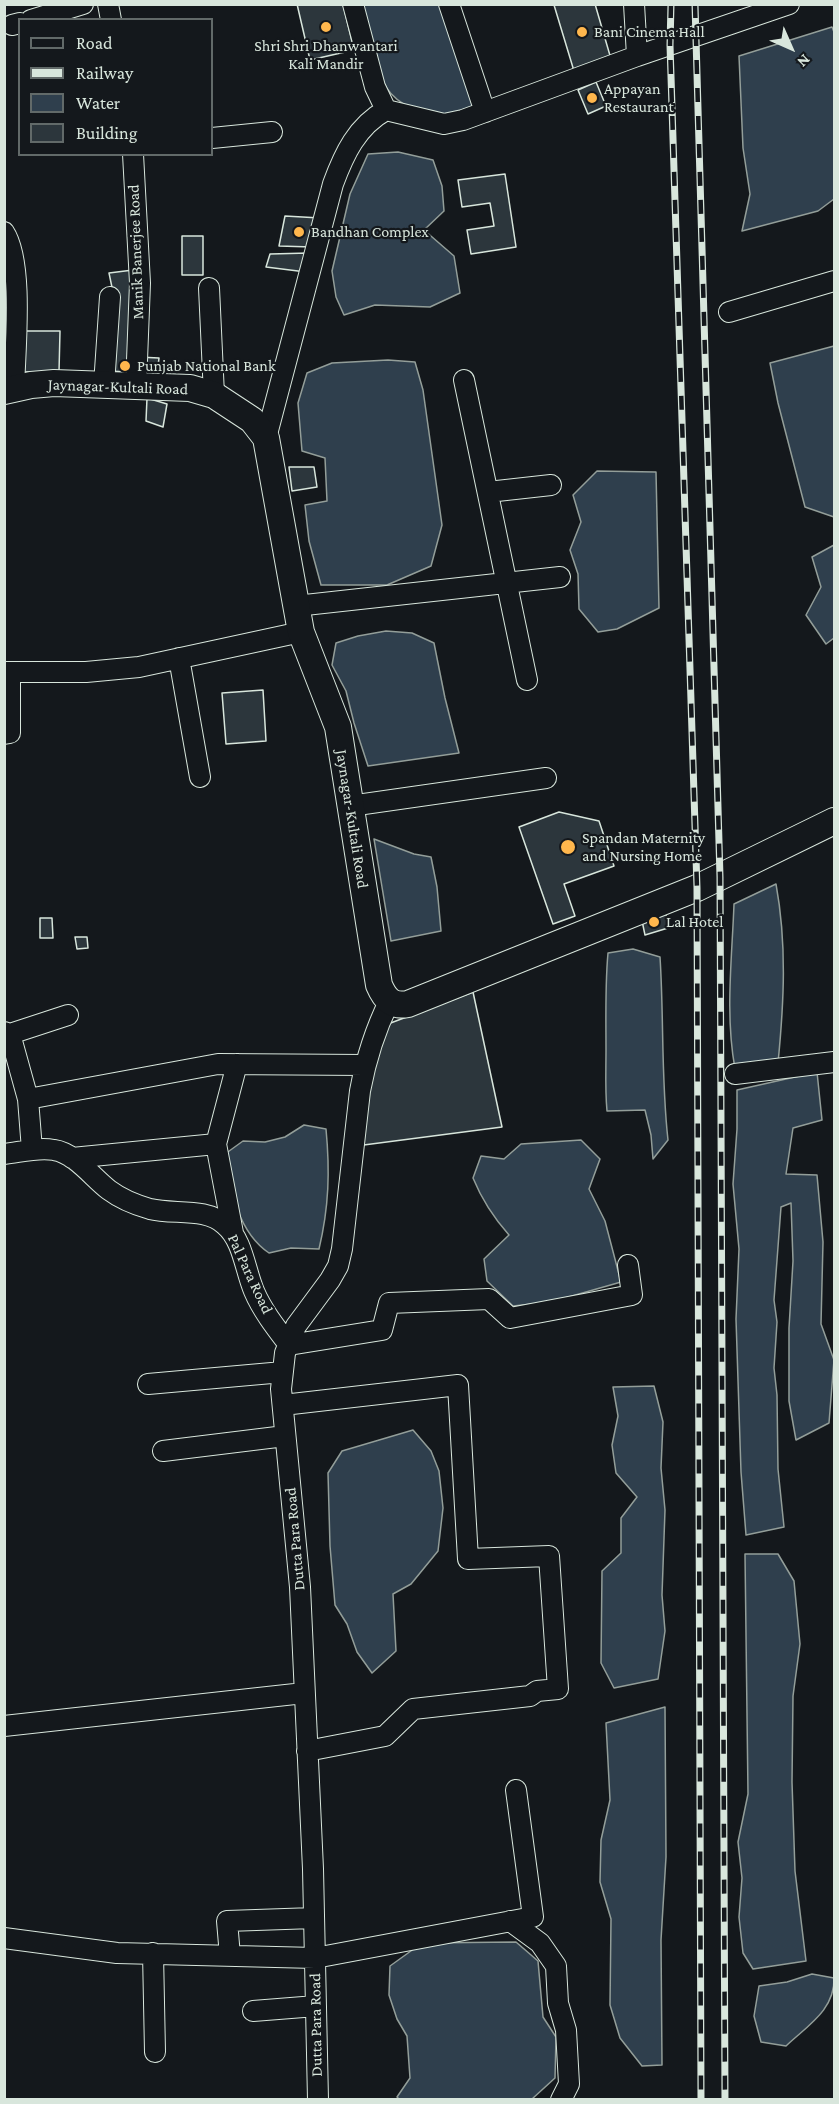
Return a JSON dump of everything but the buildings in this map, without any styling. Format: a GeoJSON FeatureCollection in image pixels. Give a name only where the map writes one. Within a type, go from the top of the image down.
{"type":"FeatureCollection","features":[{"type":"Feature","properties":{"kind":"main road","name":"Jaynagar-Kultali Road"},"geometry":{"type":"LineString","coordinates":[[9,390],[54,383],[190,388],[214,395],[252,420],[266,438],[301,632],[338,728],[380,985],[383,995],[389,1002]]}},
{"type":"Feature","properties":{"kind":"main road"},"geometry":{"type":"LineString","coordinates":[[389,1002],[398,1006],[408,1004],[697,888],[834,821]]}},
{"type":"Feature","properties":{"kind":"street"},"geometry":{"type":"LineString","coordinates":[[38,18],[83,4]]}},
{"type":"Feature","properties":{"kind":"street"},"geometry":{"type":"LineString","coordinates":[[353,4],[375,87],[386,110]]}},
{"type":"Feature","properties":{"kind":"street"},"geometry":{"type":"LineString","coordinates":[[449,4],[485,112]]}},
{"type":"Feature","properties":{"kind":"street"},"geometry":{"type":"LineString","coordinates":[[634,4],[637,56]]}},
{"type":"Feature","properties":{"kind":"street"},"geometry":{"type":"LineString","coordinates":[[266,438],[333,184],[344,155],[361,129],[374,116],[386,110],[444,124],[463,120],[637,56],[789,4]]}},
{"type":"Feature","properties":{"kind":"street"},"geometry":{"type":"LineString","coordinates":[[213,138],[272,132]]}},
{"type":"Feature","properties":{"kind":"street","name":"Manik Banerjee Road"},"geometry":{"type":"LineString","coordinates":[[133,156],[140,283],[135,386]]}},
{"type":"Feature","properties":{"kind":"street"},"geometry":{"type":"LineString","coordinates":[[4,232],[10,241],[16,267],[9,390]]}},
{"type":"Feature","properties":{"kind":"street"},"geometry":{"type":"LineString","coordinates":[[729,312],[834,281]]}},
{"type":"Feature","properties":{"kind":"street"},"geometry":{"type":"LineString","coordinates":[[209,288],[214,395]]}},
{"type":"Feature","properties":{"kind":"street"},"geometry":{"type":"LineString","coordinates":[[104,385],[110,297]]}},
{"type":"Feature","properties":{"kind":"street"},"geometry":{"type":"LineString","coordinates":[[465,380],[527,680]]}},
{"type":"Feature","properties":{"kind":"street"},"geometry":{"type":"LineString","coordinates":[[488,492],[551,484]]}},
{"type":"Feature","properties":{"kind":"street"},"geometry":{"type":"LineString","coordinates":[[296,606],[560,577]]}},
{"type":"Feature","properties":{"kind":"street"},"geometry":{"type":"LineString","coordinates":[[4,734],[10,733],[7,672],[86,672],[139,667],[301,632]]}},
{"type":"Feature","properties":{"kind":"street"},"geometry":{"type":"LineString","coordinates":[[179,658],[200,777]]}},
{"type":"Feature","properties":{"kind":"street"},"geometry":{"type":"LineString","coordinates":[[350,806],[546,778]]}},
{"type":"Feature","properties":{"kind":"street","name":"Dutta Para Road"},"geometry":{"type":"LineString","coordinates":[[318,2100],[314,1918],[300,1587],[281,1389],[289,1345],[296,1326],[338,1266],[365,1065],[378,1025],[389,1002]]}},
{"type":"Feature","properties":{"kind":"street"},"geometry":{"type":"LineString","coordinates":[[32,1150],[28,1098],[7,1033],[68,1015]]}},
{"type":"Feature","properties":{"kind":"street"},"geometry":{"type":"LineString","coordinates":[[735,1074],[834,1062]]}},
{"type":"Feature","properties":{"kind":"street"},"geometry":{"type":"LineString","coordinates":[[28,1098],[218,1064],[365,1065]]}},
{"type":"Feature","properties":{"kind":"street"},"geometry":{"type":"LineString","coordinates":[[233,1233],[216,1144],[237,1064]]}},
{"type":"Feature","properties":{"kind":"street"},"geometry":{"type":"LineString","coordinates":[[72,1158],[216,1144]]}},
{"type":"Feature","properties":{"kind":"street","name":"Pal Para Road"},"geometry":{"type":"LineString","coordinates":[[4,1154],[32,1150],[56,1150],[72,1158],[111,1192],[132,1203],[152,1210],[210,1217],[224,1223],[233,1233],[254,1291],[269,1318],[289,1345]]}},
{"type":"Feature","properties":{"kind":"street"},"geometry":{"type":"LineString","coordinates":[[289,1345],[382,1330],[389,1303],[489,1299],[510,1318],[632,1295],[628,1264]]}},
{"type":"Feature","properties":{"kind":"street"},"geometry":{"type":"LineString","coordinates":[[148,1384],[283,1372]]}},
{"type":"Feature","properties":{"kind":"street"},"geometry":{"type":"LineString","coordinates":[[283,1405],[458,1385],[468,1559],[549,1556],[558,1689],[537,1691],[530,1696],[413,1709],[385,1736],[307,1751]]}},
{"type":"Feature","properties":{"kind":"street"},"geometry":{"type":"LineString","coordinates":[[163,1451],[285,1436]]}},
{"type":"Feature","properties":{"kind":"street"},"geometry":{"type":"LineString","coordinates":[[4,1726],[304,1693]]}},
{"type":"Feature","properties":{"kind":"street"},"geometry":{"type":"LineString","coordinates":[[4,1938],[117,1953],[315,1958],[533,1917],[516,1790]]}},
{"type":"Feature","properties":{"kind":"street"},"geometry":{"type":"LineString","coordinates":[[230,1956],[227,1921],[314,1918]]}},
{"type":"Feature","properties":{"kind":"street"},"geometry":{"type":"LineString","coordinates":[[510,1921],[540,1943],[556,1966],[558,2003],[566,2030],[569,2084],[561,2100]]}},
{"type":"Feature","properties":{"kind":"street"},"geometry":{"type":"LineString","coordinates":[[153,1953],[155,2052]]}},
{"type":"Feature","properties":{"kind":"street"},"geometry":{"type":"LineString","coordinates":[[254,2011],[316,2006]]}},
{"type":"Feature","properties":{"kind":"water"},"geometry":{"type":"Polygon","coordinates":[[[363,5],[440,5],[475,107],[445,115],[427,114],[412,109],[391,94],[383,81],[374,53],[363,5]]]}},
{"type":"Feature","properties":{"kind":"water"},"geometry":{"type":"Polygon","coordinates":[[[832,27],[834,32],[834,199],[818,211],[742,231],[750,194],[743,148],[739,56],[832,27]]]}},
{"type":"Feature","properties":{"kind":"water"},"geometry":{"type":"Polygon","coordinates":[[[398,152],[433,160],[442,186],[444,211],[424,230],[454,256],[460,293],[430,307],[375,305],[344,315],[336,297],[332,271],[350,194],[368,154],[398,152]]]}},
{"type":"Feature","properties":{"kind":"water"},"geometry":{"type":"Polygon","coordinates":[[[834,346],[834,517],[805,507],[770,363],[834,346]]]}},
{"type":"Feature","properties":{"kind":"water"},"geometry":{"type":"Polygon","coordinates":[[[388,360],[415,362],[423,390],[442,525],[431,566],[387,585],[321,585],[309,541],[305,505],[327,501],[325,458],[302,451],[298,403],[307,373],[332,363],[388,360]]]}},
{"type":"Feature","properties":{"kind":"water"},"geometry":{"type":"Polygon","coordinates":[[[597,471],[656,472],[659,608],[617,629],[598,632],[579,609],[578,574],[570,550],[581,522],[573,495],[597,471]]]}},
{"type":"Feature","properties":{"kind":"water"},"geometry":{"type":"Polygon","coordinates":[[[834,545],[834,638],[826,644],[806,615],[821,587],[812,557],[834,545]]]}},
{"type":"Feature","properties":{"kind":"water"},"geometry":{"type":"Polygon","coordinates":[[[386,631],[412,633],[434,643],[459,753],[368,766],[346,691],[332,665],[336,643],[386,631]]]}},
{"type":"Feature","properties":{"kind":"water"},"geometry":{"type":"Polygon","coordinates":[[[374,839],[414,854],[431,857],[437,887],[441,931],[391,941],[374,839]]]}},
{"type":"Feature","properties":{"kind":"water"},"geometry":{"type":"Polygon","coordinates":[[[776,884],[783,951],[782,1018],[778,1063],[735,1069],[730,1028],[734,904],[776,884]]]}},
{"type":"Feature","properties":{"kind":"water"},"geometry":{"type":"Polygon","coordinates":[[[633,949],[660,957],[664,1094],[668,1140],[653,1159],[651,1135],[645,1110],[607,1111],[606,977],[608,953],[633,949]]]}},
{"type":"Feature","properties":{"kind":"water"},"geometry":{"type":"Polygon","coordinates":[[[817,1072],[822,1120],[793,1128],[786,1174],[817,1175],[823,1242],[821,1324],[834,1360],[829,1423],[796,1440],[789,1401],[789,1328],[793,1261],[791,1203],[781,1207],[774,1300],[777,1322],[774,1368],[777,1395],[778,1469],[784,1527],[746,1535],[741,1472],[736,1319],[739,1249],[733,1184],[737,1090],[817,1072]]]}},
{"type":"Feature","properties":{"kind":"water"},"geometry":{"type":"Polygon","coordinates":[[[304,1125],[326,1129],[328,1189],[319,1249],[291,1248],[269,1253],[249,1233],[237,1209],[225,1154],[243,1141],[265,1142],[285,1137],[304,1125]]]}},
{"type":"Feature","properties":{"kind":"water"},"geometry":{"type":"Polygon","coordinates":[[[581,1140],[600,1159],[589,1189],[605,1221],[621,1282],[551,1302],[513,1306],[487,1281],[484,1259],[509,1235],[488,1208],[473,1178],[481,1156],[504,1159],[521,1144],[581,1140]]]}},
{"type":"Feature","properties":{"kind":"water"},"geometry":{"type":"Polygon","coordinates":[[[654,1386],[663,1422],[661,1468],[665,1510],[662,1595],[665,1631],[658,1679],[614,1688],[601,1663],[602,1571],[621,1553],[621,1518],[637,1497],[616,1473],[612,1445],[618,1416],[613,1387],[654,1386]]]}},
{"type":"Feature","properties":{"kind":"water"},"geometry":{"type":"Polygon","coordinates":[[[413,1430],[431,1451],[439,1471],[443,1508],[438,1551],[411,1584],[393,1594],[396,1651],[372,1673],[357,1652],[347,1624],[335,1605],[330,1546],[328,1473],[342,1451],[413,1430]]]}},
{"type":"Feature","properties":{"kind":"water"},"geometry":{"type":"Polygon","coordinates":[[[745,1554],[778,1554],[794,1581],[800,1644],[793,1696],[792,1782],[795,1871],[806,1961],[753,1969],[743,1953],[739,1917],[742,1878],[738,1842],[748,1794],[745,1554]]]}},
{"type":"Feature","properties":{"kind":"water"},"geometry":{"type":"Polygon","coordinates":[[[665,1707],[666,1857],[661,1940],[662,2065],[642,2066],[620,2038],[610,2005],[611,1919],[600,1882],[601,1840],[610,1800],[606,1723],[665,1707]]]}},
{"type":"Feature","properties":{"kind":"water"},"geometry":{"type":"Polygon","coordinates":[[[516,1942],[538,1961],[543,2017],[556,2037],[555,2078],[532,2099],[399,2099],[397,2097],[410,2078],[407,2036],[397,2019],[389,1995],[390,1966],[422,1943],[516,1942]]]}},
{"type":"Feature","properties":{"kind":"water"},"geometry":{"type":"Polygon","coordinates":[[[812,1974],[834,1978],[830,1999],[825,2008],[786,2046],[761,2042],[754,2016],[759,1986],[787,1982],[812,1974]]]}},
{"type":"Feature","properties":{"kind":"railway"},"geometry":{"type":"LineString","coordinates":[[671,4],[670,45],[697,888],[701,2100]]}},
{"type":"Feature","properties":{"kind":"railway"},"geometry":{"type":"LineString","coordinates":[[695,4],[720,877],[725,2100]]}},
{"type":"Feature","properties":{"kind":"place","name":"Shri Shri Dhanwantari Kali Mandir"},"geometry":{"type":"Point","coordinates":[326,27]}},
{"type":"Feature","properties":{"kind":"place","name":"Bani Cinema Hall"},"geometry":{"type":"Point","coordinates":[582,32]}},
{"type":"Feature","properties":{"kind":"place","name":"Appayan Restaurant"},"geometry":{"type":"Point","coordinates":[592,98]}},
{"type":"Feature","properties":{"kind":"place","name":"Bandhan Complex"},"geometry":{"type":"Point","coordinates":[299,232]}},
{"type":"Feature","properties":{"kind":"place","name":"Punjab National Bank"},"geometry":{"type":"Point","coordinates":[125,366]}},
{"type":"Feature","properties":{"kind":"place","name":"Spandan Maternity and Nursing Home"},"geometry":{"type":"Point","coordinates":[568,847]}},
{"type":"Feature","properties":{"kind":"place","name":"Lal Hotel"},"geometry":{"type":"Point","coordinates":[654,922]}}]}
